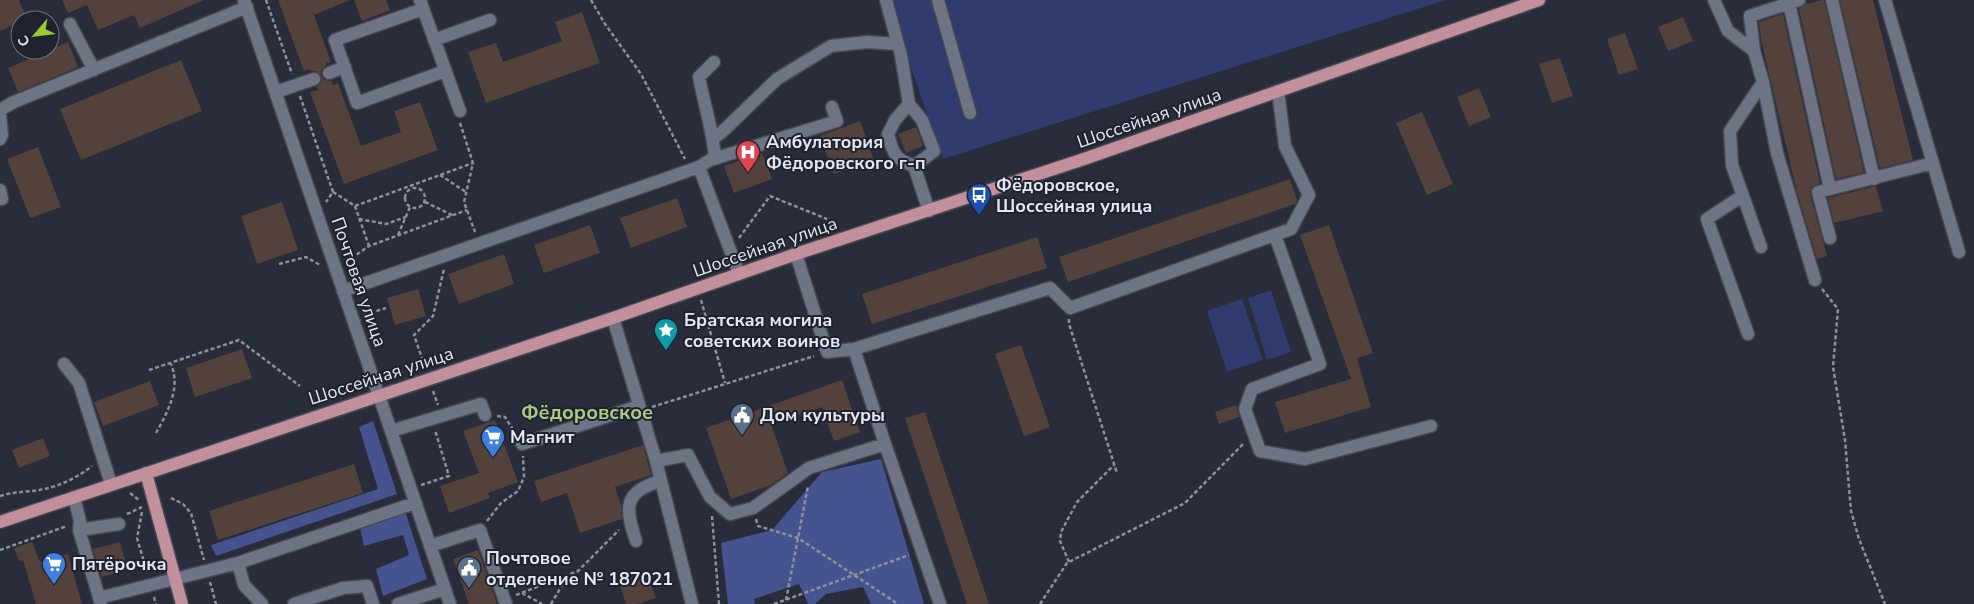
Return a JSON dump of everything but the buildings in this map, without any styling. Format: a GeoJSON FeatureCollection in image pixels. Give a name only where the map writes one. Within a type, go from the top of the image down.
{"type":"FeatureCollection","features":[{"type":"Feature","properties":{"kind":"main road","name":"Шоссейная улица"},"geometry":{"type":"LineString","coordinates":[[0,522],[1084,159],[1540,0]]}},
{"type":"Feature","properties":{"kind":"main road"},"geometry":{"type":"LineString","coordinates":[[146,473],[182,604]]}},
{"type":"Feature","properties":{"kind":"street"},"geometry":{"type":"LineString","coordinates":[[886,0],[898,44],[909,104],[922,120],[934,151],[914,166]]}},
{"type":"Feature","properties":{"kind":"street"},"geometry":{"type":"LineString","coordinates":[[938,0],[970,113]]}},
{"type":"Feature","properties":{"kind":"street"},"geometry":{"type":"LineString","coordinates":[[1714,0],[1728,31],[1754,51]]}},
{"type":"Feature","properties":{"kind":"street"},"geometry":{"type":"LineString","coordinates":[[1832,0],[1874,179]]}},
{"type":"Feature","properties":{"kind":"street"},"geometry":{"type":"LineString","coordinates":[[1885,0],[1959,252]]}},
{"type":"Feature","properties":{"kind":"street"},"geometry":{"type":"LineString","coordinates":[[1815,280],[1777,153],[1763,82],[1754,51],[1750,16],[1794,2],[1830,189]]}},
{"type":"Feature","properties":{"kind":"street"},"geometry":{"type":"LineString","coordinates":[[0,110],[14,102],[94,70],[245,4]]}},
{"type":"Feature","properties":{"kind":"street","name":"Почтовая улица"},"geometry":{"type":"LineString","coordinates":[[245,4],[333,261],[348,289],[379,396],[450,604]]}},
{"type":"Feature","properties":{"kind":"street"},"geometry":{"type":"LineString","coordinates":[[445,71],[357,103],[335,40],[421,4],[460,111]]}},
{"type":"Feature","properties":{"kind":"street"},"geometry":{"type":"LineString","coordinates":[[434,40],[490,20]]}},
{"type":"Feature","properties":{"kind":"street"},"geometry":{"type":"LineString","coordinates":[[70,24],[94,70]]}},
{"type":"Feature","properties":{"kind":"street"},"geometry":{"type":"LineString","coordinates":[[714,138],[777,79],[831,46],[867,42],[898,44]]}},
{"type":"Feature","properties":{"kind":"street"},"geometry":{"type":"LineString","coordinates":[[714,62],[699,78],[708,124],[714,138],[715,158]]}},
{"type":"Feature","properties":{"kind":"street"},"geometry":{"type":"LineString","coordinates":[[329,73],[344,67]]}},
{"type":"Feature","properties":{"kind":"street"},"geometry":{"type":"LineString","coordinates":[[276,92],[314,78]]}},
{"type":"Feature","properties":{"kind":"street"},"geometry":{"type":"LineString","coordinates":[[1761,247],[1732,165],[1730,131],[1763,82]]}},
{"type":"Feature","properties":{"kind":"street"},"geometry":{"type":"LineString","coordinates":[[796,254],[828,352],[854,349],[1050,288],[1070,308],[1291,229],[1309,195],[1285,146],[1278,90]]}},
{"type":"Feature","properties":{"kind":"street"},"geometry":{"type":"LineString","coordinates":[[909,104],[895,120],[888,134],[892,152],[900,161],[914,166]]}},
{"type":"Feature","properties":{"kind":"street"},"geometry":{"type":"LineString","coordinates":[[348,289],[479,245],[694,168],[715,158],[837,121],[832,106]]}},
{"type":"Feature","properties":{"kind":"street"},"geometry":{"type":"LineString","coordinates":[[0,115],[2,135],[0,139]]}},
{"type":"Feature","properties":{"kind":"street"},"geometry":{"type":"LineString","coordinates":[[1830,238],[1818,192],[1933,163]]}},
{"type":"Feature","properties":{"kind":"street"},"geometry":{"type":"LineString","coordinates":[[914,166],[929,211]]}},
{"type":"Feature","properties":{"kind":"street"},"geometry":{"type":"LineString","coordinates":[[694,168],[731,248],[739,274]]}},
{"type":"Feature","properties":{"kind":"street"},"geometry":{"type":"LineString","coordinates":[[1742,196],[1707,219],[1748,334]]}},
{"type":"Feature","properties":{"kind":"street"},"geometry":{"type":"LineString","coordinates":[[1275,235],[1320,364],[1252,389],[1245,409],[1260,451],[1305,458],[1431,426]]}},
{"type":"Feature","properties":{"kind":"street"},"geometry":{"type":"LineString","coordinates":[[613,318],[656,462],[692,604]]}},
{"type":"Feature","properties":{"kind":"street"},"geometry":{"type":"LineString","coordinates":[[854,349],[940,604]]}},
{"type":"Feature","properties":{"kind":"street"},"geometry":{"type":"LineString","coordinates":[[64,364],[79,383],[110,484]]}},
{"type":"Feature","properties":{"kind":"street"},"geometry":{"type":"LineString","coordinates":[[391,431],[481,404],[485,415]]}},
{"type":"Feature","properties":{"kind":"street"},"geometry":{"type":"LineString","coordinates":[[522,444],[639,409]]}},
{"type":"Feature","properties":{"kind":"street"},"geometry":{"type":"LineString","coordinates":[[656,462],[688,455],[710,497],[730,514],[753,508],[809,468],[885,444]]}},
{"type":"Feature","properties":{"kind":"street"},"geometry":{"type":"LineString","coordinates":[[636,541],[629,521],[629,507],[633,495],[644,486],[660,482]]}},
{"type":"Feature","properties":{"kind":"street"},"geometry":{"type":"LineString","coordinates":[[74,496],[100,601],[238,562],[415,502]]}},
{"type":"Feature","properties":{"kind":"street"},"geometry":{"type":"LineString","coordinates":[[80,525],[120,524]]}},
{"type":"Feature","properties":{"kind":"street"},"geometry":{"type":"LineString","coordinates":[[430,546],[480,530],[506,602]]}},
{"type":"Feature","properties":{"kind":"street"},"geometry":{"type":"LineString","coordinates":[[238,562],[244,585],[262,604]]}},
{"type":"Feature","properties":{"kind":"street"},"geometry":{"type":"LineString","coordinates":[[294,604],[343,588],[367,586],[373,604]]}},
{"type":"Feature","properties":{"kind":"street"},"geometry":{"type":"LineString","coordinates":[[398,604],[445,589]]}},
{"type":"Feature","properties":{"kind":"path"},"geometry":{"type":"LineString","coordinates":[[266,0],[333,192],[355,206],[369,246]]}},
{"type":"Feature","properties":{"kind":"path"},"geometry":{"type":"LineString","coordinates":[[591,0],[605,24],[645,81],[694,168]]}},
{"type":"Feature","properties":{"kind":"path"},"geometry":{"type":"LineString","coordinates":[[460,111],[460,123],[473,164],[464,202],[479,245]]}},
{"type":"Feature","properties":{"kind":"path"},"geometry":{"type":"LineString","coordinates":[[355,206],[473,164]]}},
{"type":"Feature","properties":{"kind":"path"},"geometry":{"type":"LineString","coordinates":[[440,175],[466,192]]}},
{"type":"Feature","properties":{"kind":"path"},"geometry":{"type":"LineString","coordinates":[[412,187],[423,191],[425,196],[425,202],[416,209],[410,207],[404,197],[412,187]]}},
{"type":"Feature","properties":{"kind":"path"},"geometry":{"type":"LineString","coordinates":[[325,205],[333,192]]}},
{"type":"Feature","properties":{"kind":"path"},"geometry":{"type":"LineString","coordinates":[[731,248],[770,196],[827,219]]}},
{"type":"Feature","properties":{"kind":"path"},"geometry":{"type":"LineString","coordinates":[[425,202],[452,215]]}},
{"type":"Feature","properties":{"kind":"path"},"geometry":{"type":"LineString","coordinates":[[398,235],[410,207]]}},
{"type":"Feature","properties":{"kind":"path"},"geometry":{"type":"LineString","coordinates":[[348,289],[344,262],[369,246],[467,210]]}},
{"type":"Feature","properties":{"kind":"path"},"geometry":{"type":"LineString","coordinates":[[359,218],[386,224],[406,217]]}},
{"type":"Feature","properties":{"kind":"path"},"geometry":{"type":"LineString","coordinates":[[414,335],[433,316],[447,256]]}},
{"type":"Feature","properties":{"kind":"path"},"geometry":{"type":"LineString","coordinates":[[279,264],[306,257],[320,265],[333,261]]}},
{"type":"Feature","properties":{"kind":"path"},"geometry":{"type":"LineString","coordinates":[[1815,280],[1838,309],[1833,367],[1845,440],[1851,512],[1859,539],[1885,604]]}},
{"type":"Feature","properties":{"kind":"path"},"geometry":{"type":"LineString","coordinates":[[697,289],[725,383]]}},
{"type":"Feature","properties":{"kind":"path"},"geometry":{"type":"LineString","coordinates":[[362,316],[386,308]]}},
{"type":"Feature","properties":{"kind":"path"},"geometry":{"type":"LineString","coordinates":[[1070,308],[1069,324],[1117,472]]}},
{"type":"Feature","properties":{"kind":"path"},"geometry":{"type":"LineString","coordinates":[[149,370],[239,340],[300,386]]}},
{"type":"Feature","properties":{"kind":"path"},"geometry":{"type":"LineString","coordinates":[[639,409],[828,352]]}},
{"type":"Feature","properties":{"kind":"path"},"geometry":{"type":"LineString","coordinates":[[156,433],[169,409],[174,388],[175,375],[171,363]]}},
{"type":"Feature","properties":{"kind":"path"},"geometry":{"type":"LineString","coordinates":[[480,530],[501,503],[518,491],[524,477],[522,444],[505,417],[485,415]]}},
{"type":"Feature","properties":{"kind":"path"},"geometry":{"type":"LineString","coordinates":[[410,488],[449,476],[432,419]]}},
{"type":"Feature","properties":{"kind":"path"},"geometry":{"type":"LineString","coordinates":[[1040,604],[1069,562],[1186,504],[1254,432]]}},
{"type":"Feature","properties":{"kind":"path"},"geometry":{"type":"LineString","coordinates":[[0,496],[56,486],[84,472],[102,457]]}},
{"type":"Feature","properties":{"kind":"path"},"geometry":{"type":"LineString","coordinates":[[1069,562],[1060,541],[1062,532],[1077,502],[1114,465]]}},
{"type":"Feature","properties":{"kind":"path"},"geometry":{"type":"LineString","coordinates":[[786,600],[810,476],[809,468]]}},
{"type":"Feature","properties":{"kind":"path"},"geometry":{"type":"LineString","coordinates":[[710,497],[719,604]]}},
{"type":"Feature","properties":{"kind":"path"},"geometry":{"type":"LineString","coordinates":[[171,498],[183,504],[191,513],[216,604]]}},
{"type":"Feature","properties":{"kind":"path"},"geometry":{"type":"LineString","coordinates":[[120,524],[128,513],[146,505]]}},
{"type":"Feature","properties":{"kind":"path"},"geometry":{"type":"LineString","coordinates":[[753,508],[758,526],[798,538],[898,604]]}},
{"type":"Feature","properties":{"kind":"path"},"geometry":{"type":"LineString","coordinates":[[506,602],[522,593],[578,571],[629,521]]}},
{"type":"Feature","properties":{"kind":"path"},"geometry":{"type":"LineString","coordinates":[[0,550],[80,525]]}},
{"type":"Feature","properties":{"kind":"path"},"geometry":{"type":"LineString","coordinates":[[774,604],[922,551]]}},
{"type":"Feature","properties":{"kind":"path"},"geometry":{"type":"LineString","coordinates":[[551,604],[569,574]]}},
{"type":"Feature","properties":{"kind":"path"},"geometry":{"type":"LineString","coordinates":[[522,593],[542,604]]}},
{"type":"Feature","properties":{"kind":"shaded area"},"geometry":{"type":"Polygon","coordinates":[[[887,0],[1446,0],[943,159],[887,0]]]}},
{"type":"Feature","properties":{"kind":"shaded area"},"geometry":{"type":"Polygon","coordinates":[[[1271,290],[1291,352],[1267,360],[1248,298],[1271,290]]]}},
{"type":"Feature","properties":{"kind":"shaded area"},"geometry":{"type":"Polygon","coordinates":[[[1242,299],[1263,360],[1227,372],[1207,311],[1242,299]]]}},
{"type":"Feature","properties":{"kind":"shaded area"},"geometry":{"type":"Polygon","coordinates":[[[373,421],[397,494],[216,556],[211,545],[378,489],[359,427],[373,421]]]}},
{"type":"Feature","properties":{"kind":"shaded area"},"geometry":{"type":"Polygon","coordinates":[[[881,459],[924,604],[871,604],[863,587],[826,594],[815,604],[808,604],[799,584],[754,599],[755,604],[728,604],[721,543],[772,530],[822,472],[881,459]]]}},
{"type":"Feature","properties":{"kind":"shaded area"},"geometry":{"type":"Polygon","coordinates":[[[405,511],[427,579],[383,596],[376,569],[409,555],[403,535],[364,546],[360,527],[405,511]]]}},
{"type":"Feature","properties":{"kind":"place","name":"Амбулатория Фёдоровского г-п"},"geometry":{"type":"Point","coordinates":[748,173]}},
{"type":"Feature","properties":{"kind":"place","name":"Фёдоровское, Шоссейная улица"},"geometry":{"type":"Point","coordinates":[979,216]}},
{"type":"Feature","properties":{"kind":"place","name":"Братская могила советских воинов"},"geometry":{"type":"Point","coordinates":[666,351]}},
{"type":"Feature","properties":{"kind":"place","name":"Дом культуры"},"geometry":{"type":"Point","coordinates":[742,436]}},
{"type":"Feature","properties":{"kind":"place","name":"Магнит"},"geometry":{"type":"Point","coordinates":[493,458]}},
{"type":"Feature","properties":{"kind":"place","name":"Пятёрочка"},"geometry":{"type":"Point","coordinates":[54,585]}},
{"type":"Feature","properties":{"kind":"place","name":"Почтовое отделение № 187021"},"geometry":{"type":"Point","coordinates":[469,589]}},
{"type":"Feature","properties":{"kind":"district","name":"Фёдоровское"},"geometry":{"type":"Point","coordinates":[587,412]}}]}
